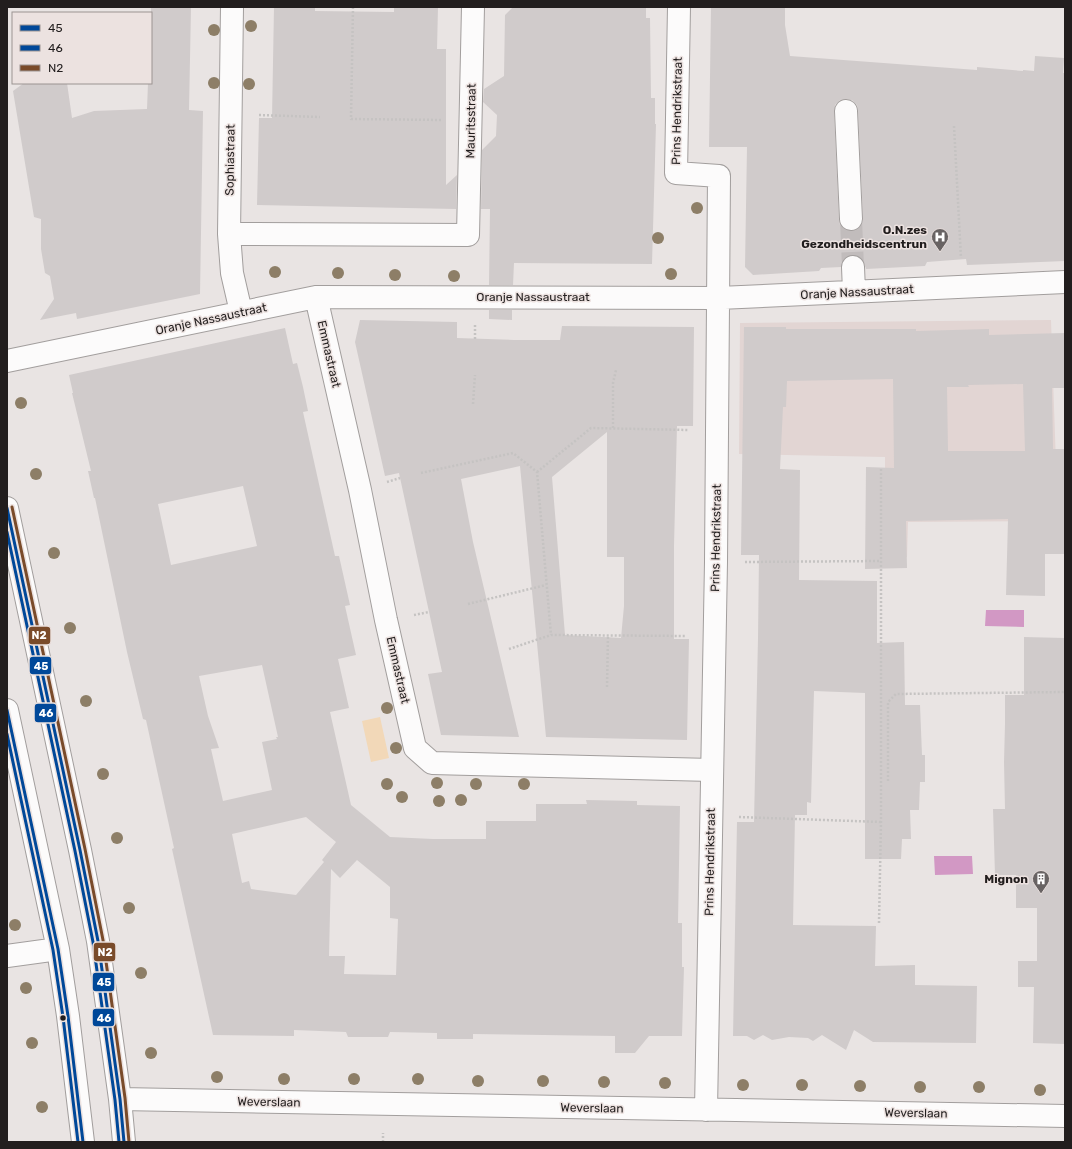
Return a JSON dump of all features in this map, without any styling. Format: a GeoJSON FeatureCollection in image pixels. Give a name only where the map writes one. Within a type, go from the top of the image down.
{"type":"FeatureCollection","features":[{"type":"Feature","properties":{"kind":"street","name":"Sophiastraat"},"geometry":{"type":"LineString","coordinates":[[232,7],[229,234],[232,273],[241,312]]}},
{"type":"Feature","properties":{"kind":"street","name":"Mauritsstraat"},"geometry":{"type":"LineString","coordinates":[[229,234],[468,235],[473,7]]}},
{"type":"Feature","properties":{"kind":"street","name":"Prins Hendrikstraat"},"geometry":{"type":"LineString","coordinates":[[679,7],[676,174],[719,176],[716,562],[706,1110]]}},
{"type":"Feature","properties":{"kind":"street"},"geometry":{"type":"LineString","coordinates":[[846,111],[851,219]]}},
{"type":"Feature","properties":{"kind":"street"},"geometry":{"type":"LineString","coordinates":[[853,267],[854,292]]}},
{"type":"Feature","properties":{"kind":"street","name":"Oranje Nassaustraat"},"geometry":{"type":"LineString","coordinates":[[7,361],[316,297],[446,296],[719,298],[1065,282]]}},
{"type":"Feature","properties":{"kind":"street","name":"Emmastraat"},"geometry":{"type":"LineString","coordinates":[[316,297],[360,490],[415,748],[432,763],[712,770]]}},
{"type":"Feature","properties":{"kind":"street"},"geometry":{"type":"LineString","coordinates":[[7,508],[96,934],[120,1099],[124,1142]]}},
{"type":"Feature","properties":{"kind":"street"},"geometry":{"type":"LineString","coordinates":[[7,710],[58,949],[68,1016],[83,1142]]}},
{"type":"Feature","properties":{"kind":"street"},"geometry":{"type":"LineString","coordinates":[[7,956],[58,949]]}},
{"type":"Feature","properties":{"kind":"street","name":"Weverslaan"},"geometry":{"type":"LineString","coordinates":[[120,1099],[1065,1116]]}},
{"type":"Feature","properties":{"kind":"path"},"geometry":{"type":"LineString","coordinates":[[352,7],[351,119],[471,121]]}},
{"type":"Feature","properties":{"kind":"path"},"geometry":{"type":"LineString","coordinates":[[230,114],[320,117]]}},
{"type":"Feature","properties":{"kind":"path"},"geometry":{"type":"LineString","coordinates":[[954,126],[962,287]]}},
{"type":"Feature","properties":{"kind":"path"},"geometry":{"type":"LineString","coordinates":[[613,428],[613,383],[616,370]]}},
{"type":"Feature","properties":{"kind":"path"},"geometry":{"type":"LineString","coordinates":[[473,404],[475,375]]}},
{"type":"Feature","properties":{"kind":"path"},"geometry":{"type":"LineString","coordinates":[[537,472],[592,428],[717,431]]}},
{"type":"Feature","properties":{"kind":"path"},"geometry":{"type":"LineString","coordinates":[[421,473],[513,453],[537,472],[551,635]]}},
{"type":"Feature","properties":{"kind":"path"},"geometry":{"type":"LineString","coordinates":[[879,923],[881,822],[881,468]]}},
{"type":"Feature","properties":{"kind":"path"},"geometry":{"type":"LineString","coordinates":[[716,562],[880,561]]}},
{"type":"Feature","properties":{"kind":"path"},"geometry":{"type":"LineString","coordinates":[[468,604],[546,585]]}},
{"type":"Feature","properties":{"kind":"path"},"geometry":{"type":"LineString","coordinates":[[508,649],[551,635],[714,636]]}},
{"type":"Feature","properties":{"kind":"path"},"geometry":{"type":"LineString","coordinates":[[608,635],[608,687]]}},
{"type":"Feature","properties":{"kind":"path"},"geometry":{"type":"LineString","coordinates":[[888,781],[888,702],[896,694],[1065,692]]}},
{"type":"Feature","properties":{"kind":"path"},"geometry":{"type":"LineString","coordinates":[[711,816],[881,822]]}},
{"type":"Feature","properties":{"kind":"shaded area"},"geometry":{"type":"Polygon","coordinates":[[[1051,320],[1058,521],[908,522],[907,557],[885,557],[885,457],[739,454],[740,323],[1051,320]]]}},
{"type":"Feature","properties":{"kind":"shaded area"},"geometry":{"type":"Polygon","coordinates":[[[986,610],[1024,610],[1024,627],[985,626],[986,610]]]}},
{"type":"Feature","properties":{"kind":"shaded area"},"geometry":{"type":"Polygon","coordinates":[[[380,717],[389,758],[371,762],[362,721],[380,717]]]}},
{"type":"Feature","properties":{"kind":"shaded area"},"geometry":{"type":"Polygon","coordinates":[[[934,856],[972,856],[973,874],[935,875],[934,856]]]}},
{"type":"Feature","properties":{"kind":"building"},"geometry":{"type":"Polygon","coordinates":[[[151,7],[191,7],[189,110],[203,111],[200,294],[77,319],[76,313],[40,320],[54,299],[50,276],[45,273],[41,249],[41,219],[34,217],[13,91],[23,84],[67,84],[72,118],[94,111],[147,109],[148,84],[152,84],[151,7]]]}},
{"type":"Feature","properties":{"kind":"building"},"geometry":{"type":"Polygon","coordinates":[[[274,7],[315,7],[315,11],[394,12],[394,7],[438,7],[437,49],[446,49],[446,185],[457,175],[456,209],[257,205],[259,118],[272,118],[274,7]]]}},
{"type":"Feature","properties":{"kind":"building"},"geometry":{"type":"Polygon","coordinates":[[[513,7],[646,7],[646,18],[650,18],[651,98],[655,98],[656,124],[652,264],[514,263],[513,285],[489,285],[490,209],[481,209],[482,150],[496,136],[497,115],[483,102],[484,89],[504,76],[505,15],[513,7]]]}},
{"type":"Feature","properties":{"kind":"building"},"geometry":{"type":"Polygon","coordinates":[[[711,7],[785,7],[785,25],[790,56],[977,70],[977,67],[1023,71],[1034,71],[1035,56],[1064,58],[1065,261],[967,265],[966,259],[927,262],[925,266],[866,269],[863,260],[858,256],[852,255],[847,256],[842,261],[841,267],[821,268],[819,271],[753,275],[745,267],[747,147],[709,147],[711,7]],[[840,100],[835,105],[834,112],[839,220],[840,225],[845,230],[852,231],[857,230],[862,225],[863,218],[858,110],[857,105],[852,100],[840,100]]]}},
{"type":"Feature","properties":{"kind":"building"},"geometry":{"type":"Polygon","coordinates":[[[489,310],[512,310],[512,320],[489,319],[489,310]]]}},
{"type":"Feature","properties":{"kind":"building"},"geometry":{"type":"Polygon","coordinates":[[[360,320],[457,322],[457,338],[514,340],[560,340],[562,326],[694,327],[693,426],[677,426],[674,546],[674,639],[689,639],[687,740],[546,737],[520,466],[461,479],[473,542],[519,737],[441,735],[428,674],[442,672],[399,473],[385,476],[355,342],[360,320]],[[607,432],[552,477],[565,635],[621,638],[624,606],[624,557],[607,557],[607,432]]]}},
{"type":"Feature","properties":{"kind":"building"},"geometry":{"type":"Polygon","coordinates":[[[744,327],[786,327],[786,329],[916,329],[916,331],[989,329],[989,335],[1065,333],[1065,388],[1052,388],[1053,449],[1065,449],[1065,554],[1045,554],[1045,596],[1006,595],[1008,519],[906,521],[907,568],[865,569],[866,467],[894,468],[893,379],[787,381],[786,407],[783,407],[780,469],[800,470],[799,580],[877,581],[877,643],[904,642],[905,705],[920,705],[922,755],[925,755],[925,782],[920,782],[919,810],[910,810],[911,839],[902,839],[901,859],[865,859],[865,693],[814,691],[811,803],[807,802],[807,815],[795,815],[793,925],[876,926],[875,966],[915,965],[915,985],[977,986],[976,1043],[873,1042],[854,1030],[846,1050],[822,1035],[813,1041],[808,1038],[789,1037],[772,1040],[763,1035],[754,1040],[747,1036],[733,1036],[737,822],[754,822],[758,638],[759,555],[741,555],[744,327]],[[1023,384],[947,387],[948,451],[1025,451],[1023,384]]]}},
{"type":"Feature","properties":{"kind":"building"},"geometry":{"type":"Polygon","coordinates":[[[285,328],[293,364],[297,363],[303,387],[308,411],[303,412],[335,556],[339,556],[350,605],[345,606],[356,655],[338,659],[349,708],[330,712],[351,805],[390,837],[433,839],[486,839],[486,821],[536,821],[536,804],[587,804],[586,800],[637,801],[637,805],[680,806],[678,923],[682,923],[682,967],[684,967],[682,1036],[649,1036],[635,1053],[615,1053],[615,1036],[473,1034],[473,1039],[437,1039],[437,1033],[390,1032],[388,1037],[348,1037],[346,1032],[294,1030],[294,1036],[213,1035],[172,849],[174,848],[146,720],[143,719],[127,652],[88,471],[91,471],[69,375],[285,328]],[[243,486],[158,504],[171,565],[257,546],[243,486]],[[262,665],[199,676],[208,716],[219,748],[211,749],[223,801],[272,790],[262,742],[277,739],[276,737],[278,737],[262,665]],[[306,817],[232,834],[242,883],[249,881],[251,889],[296,895],[324,862],[322,860],[336,842],[306,817]],[[357,860],[340,878],[331,869],[329,956],[345,956],[344,974],[396,975],[398,919],[390,918],[390,887],[357,860]]]}},
{"type":"Feature","properties":{"kind":"building"},"geometry":{"type":"Polygon","coordinates":[[[1024,637],[1065,638],[1065,1044],[1033,1043],[1034,987],[1018,987],[1018,961],[1037,961],[1037,908],[1016,908],[1016,875],[995,875],[993,809],[1005,809],[1005,695],[1024,695],[1024,637]]]}},
{"type":"Feature","properties":{"kind":"tunnel"},"geometry":{"type":"LineString","coordinates":[[851,219],[853,267]]}},
{"type":"Feature","properties":{"kind":"transit line","name":"N2"},"geometry":{"type":"LineString","coordinates":[[12,507],[103,940],[125,1098],[129,1142]]}},
{"type":"Feature","properties":{"kind":"transit line","name":"45"},"geometry":{"type":"LineString","coordinates":[[7,508],[98,941],[120,1099],[124,1142]]}},
{"type":"Feature","properties":{"kind":"transit line","name":"46"},"geometry":{"type":"LineString","coordinates":[[7,532],[93,942],[115,1100],[119,1142]]}},
{"type":"Feature","properties":{"kind":"transit line","name":"45"},"geometry":{"type":"LineString","coordinates":[[7,710],[58,949],[68,1016],[83,1142]]}},
{"type":"Feature","properties":{"kind":"transit line","name":"46"},"geometry":{"type":"LineString","coordinates":[[7,734],[53,950],[63,1017],[78,1142]]}},
{"type":"Feature","properties":{"kind":"place","name":"O.N.zes Gezondheidscentrun"},"geometry":{"type":"Point","coordinates":[940,252]}},
{"type":"Feature","properties":{"kind":"place","name":"Mignon"},"geometry":{"type":"Point","coordinates":[1041,894]}}]}
